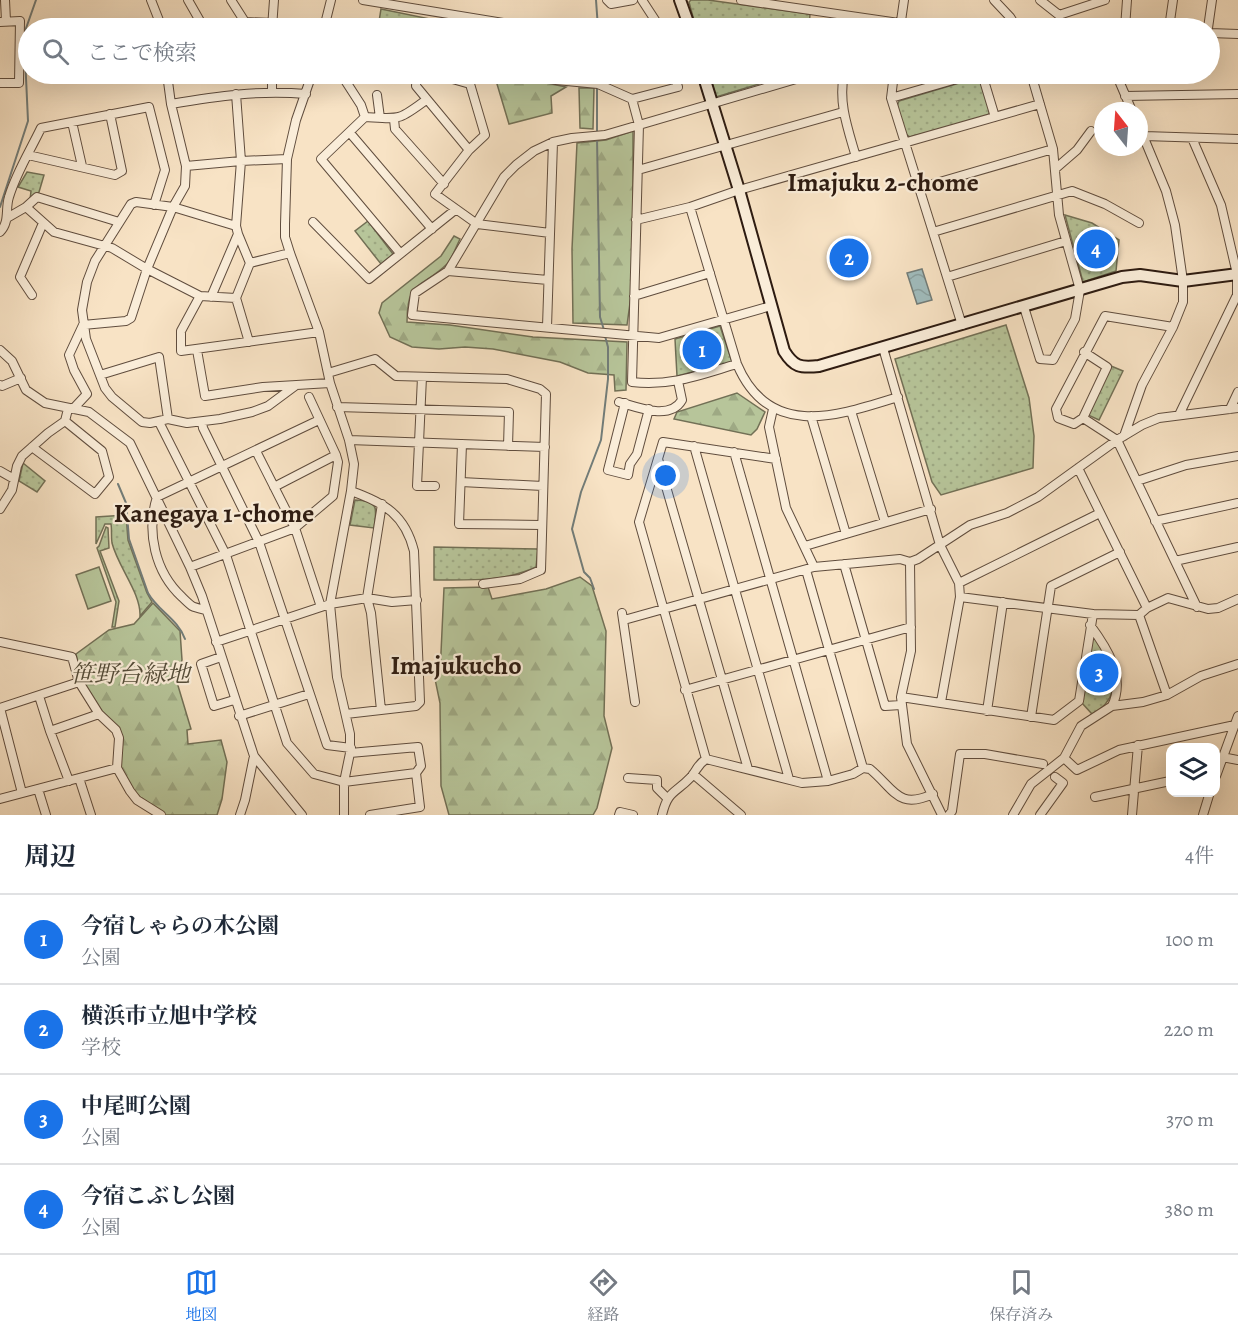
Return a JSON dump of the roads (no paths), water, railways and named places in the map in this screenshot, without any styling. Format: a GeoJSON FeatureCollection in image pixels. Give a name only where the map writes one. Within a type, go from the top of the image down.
{"type":"FeatureCollection","features":[{"type":"Feature","properties":{"kind":"street"},"geometry":{"type":"LineString","coordinates":[[4,0],[3,22],[18,21]]}},
{"type":"Feature","properties":{"kind":"street"},"geometry":{"type":"LineString","coordinates":[[151,0],[158,18]]}},
{"type":"Feature","properties":{"kind":"street"},"geometry":{"type":"LineString","coordinates":[[188,0],[198,18]]}},
{"type":"Feature","properties":{"kind":"street"},"geometry":{"type":"LineString","coordinates":[[231,0],[242,18]]}},
{"type":"Feature","properties":{"kind":"street"},"geometry":{"type":"LineString","coordinates":[[273,18],[274,0]]}},
{"type":"Feature","properties":{"kind":"street"},"geometry":{"type":"LineString","coordinates":[[328,18],[331,0]]}},
{"type":"Feature","properties":{"kind":"street"},"geometry":{"type":"LineString","coordinates":[[363,0],[470,18]]}},
{"type":"Feature","properties":{"kind":"street"},"geometry":{"type":"LineString","coordinates":[[607,0],[611,4],[633,0]]}},
{"type":"Feature","properties":{"kind":"street"},"geometry":{"type":"LineString","coordinates":[[642,0],[654,18]]}},
{"type":"Feature","properties":{"kind":"street"},"geometry":{"type":"LineString","coordinates":[[680,0],[686,18]]}},
{"type":"Feature","properties":{"kind":"street"},"geometry":{"type":"LineString","coordinates":[[741,0],[859,18]]}},
{"type":"Feature","properties":{"kind":"street"},"geometry":{"type":"LineString","coordinates":[[902,18],[904,0]]}},
{"type":"Feature","properties":{"kind":"street"},"geometry":{"type":"LineString","coordinates":[[994,0],[1011,18]]}},
{"type":"Feature","properties":{"kind":"street"},"geometry":{"type":"LineString","coordinates":[[1040,0],[1059,15],[1105,0]]}},
{"type":"Feature","properties":{"kind":"street"},"geometry":{"type":"LineString","coordinates":[[1126,18],[1127,0]]}},
{"type":"Feature","properties":{"kind":"street"},"geometry":{"type":"LineString","coordinates":[[1170,18],[1173,0]]}},
{"type":"Feature","properties":{"kind":"street"},"geometry":{"type":"LineString","coordinates":[[1210,18],[1212,0]]}},
{"type":"Feature","properties":{"kind":"street"},"geometry":{"type":"LineString","coordinates":[[1220,32],[1238,34]]}},
{"type":"Feature","properties":{"kind":"street"},"geometry":{"type":"LineString","coordinates":[[0,83],[18,83]]}},
{"type":"Feature","properties":{"kind":"street"},"geometry":{"type":"LineString","coordinates":[[83,325],[126,321],[131,318],[147,269],[185,186],[186,166],[168,84]]}},
{"type":"Feature","properties":{"kind":"street"},"geometry":{"type":"LineString","coordinates":[[272,84],[272,91]]}},
{"type":"Feature","properties":{"kind":"street"},"geometry":{"type":"LineString","coordinates":[[309,84],[296,120],[287,159],[285,224],[290,253],[319,332],[330,383],[349,440],[354,464],[330,604],[337,677],[346,714],[351,750],[345,782],[344,815]]}},
{"type":"Feature","properties":{"kind":"street"},"geometry":{"type":"LineString","coordinates":[[348,84],[361,105],[365,117]]}},
{"type":"Feature","properties":{"kind":"street"},"geometry":{"type":"LineString","coordinates":[[416,84],[426,100],[469,150]]}},
{"type":"Feature","properties":{"kind":"street"},"geometry":{"type":"LineString","coordinates":[[470,84],[485,135],[469,150],[435,194],[477,224],[550,232]]}},
{"type":"Feature","properties":{"kind":"street"},"geometry":{"type":"LineString","coordinates":[[598,84],[632,99],[678,87],[677,84]]}},
{"type":"Feature","properties":{"kind":"street"},"geometry":{"type":"LineString","coordinates":[[706,84],[739,190],[784,351],[792,363],[805,368],[962,326],[1122,277],[1140,275],[1183,281],[1237,274]]}},
{"type":"Feature","properties":{"kind":"street"},"geometry":{"type":"LineString","coordinates":[[771,306],[659,338],[412,315],[416,293],[448,271],[504,177],[534,151],[553,142],[605,135],[779,84]]}},
{"type":"Feature","properties":{"kind":"street"},"geometry":{"type":"LineString","coordinates":[[842,84],[843,112],[856,157]]}},
{"type":"Feature","properties":{"kind":"street"},"geometry":{"type":"LineString","coordinates":[[893,84],[891,98],[962,326]]}},
{"type":"Feature","properties":{"kind":"street"},"geometry":{"type":"LineString","coordinates":[[891,98],[939,84]]}},
{"type":"Feature","properties":{"kind":"street"},"geometry":{"type":"LineString","coordinates":[[985,84],[995,117]]}},
{"type":"Feature","properties":{"kind":"street"},"geometry":{"type":"LineString","coordinates":[[1024,307],[1040,359],[1053,360],[1075,319],[1080,290],[1059,215],[1053,149],[1034,84]]}},
{"type":"Feature","properties":{"kind":"street"},"geometry":{"type":"LineString","coordinates":[[1120,84],[1128,102]]}},
{"type":"Feature","properties":{"kind":"street"},"geometry":{"type":"LineString","coordinates":[[171,104],[272,91],[306,94]]}},
{"type":"Feature","properties":{"kind":"street"},"geometry":{"type":"LineString","coordinates":[[211,297],[237,230],[241,160],[236,94]]}},
{"type":"Feature","properties":{"kind":"street"},"geometry":{"type":"LineString","coordinates":[[1125,96],[1238,94]]}},
{"type":"Feature","properties":{"kind":"street"},"geometry":{"type":"LineString","coordinates":[[377,95],[380,118]]}},
{"type":"Feature","properties":{"kind":"street"},"geometry":{"type":"LineString","coordinates":[[632,99],[639,125],[632,382],[653,385],[678,381],[737,364]]}},
{"type":"Feature","properties":{"kind":"street"},"geometry":{"type":"LineString","coordinates":[[365,117],[394,119],[403,117],[426,100]]}},
{"type":"Feature","properties":{"kind":"street"},"geometry":{"type":"LineString","coordinates":[[636,220],[690,207],[739,190],[1040,104]]}},
{"type":"Feature","properties":{"kind":"street"},"geometry":{"type":"LineString","coordinates":[[0,232],[7,218],[8,199],[41,128],[148,107],[165,170],[154,205]]}},
{"type":"Feature","properties":{"kind":"street"},"geometry":{"type":"LineString","coordinates":[[638,170],[843,112]]}},
{"type":"Feature","properties":{"kind":"street"},"geometry":{"type":"LineString","coordinates":[[28,155],[115,175],[122,171],[110,114]]}},
{"type":"Feature","properties":{"kind":"street"},"geometry":{"type":"LineString","coordinates":[[365,117],[321,159],[400,253]]}},
{"type":"Feature","properties":{"kind":"street"},"geometry":{"type":"LineString","coordinates":[[394,119],[395,129],[444,184]]}},
{"type":"Feature","properties":{"kind":"street"},"geometry":{"type":"LineString","coordinates":[[72,122],[82,166]]}},
{"type":"Feature","properties":{"kind":"street"},"geometry":{"type":"LineString","coordinates":[[1055,169],[1077,150],[1091,131]]}},
{"type":"Feature","properties":{"kind":"street"},"geometry":{"type":"LineString","coordinates":[[350,133],[432,229]]}},
{"type":"Feature","properties":{"kind":"street"},"geometry":{"type":"LineString","coordinates":[[1148,136],[1238,139]]}},
{"type":"Feature","properties":{"kind":"street"},"geometry":{"type":"LineString","coordinates":[[1179,415],[1237,295],[1237,274],[1221,205],[1192,138]]}},
{"type":"Feature","properties":{"kind":"street"},"geometry":{"type":"LineString","coordinates":[[547,327],[553,142]]}},
{"type":"Feature","properties":{"kind":"street"},"geometry":{"type":"LineString","coordinates":[[1121,438],[1142,385],[1183,303],[1183,281],[1175,225],[1166,191],[1148,146]]}},
{"type":"Feature","properties":{"kind":"street"},"geometry":{"type":"LineString","coordinates":[[919,188],[1053,149]]}},
{"type":"Feature","properties":{"kind":"street"},"geometry":{"type":"LineString","coordinates":[[186,166],[241,160],[287,159]]}},
{"type":"Feature","properties":{"kind":"street"},"geometry":{"type":"LineString","coordinates":[[933,232],[1072,191],[1105,204],[1139,223]]}},
{"type":"Feature","properties":{"kind":"street"},"geometry":{"type":"LineString","coordinates":[[7,218],[38,197],[119,222]]}},
{"type":"Feature","properties":{"kind":"street"},"geometry":{"type":"LineString","coordinates":[[249,342],[236,298],[250,263],[237,230],[174,207],[136,202],[131,204],[103,246],[87,282],[82,310],[86,339],[105,388],[112,397],[142,422],[159,422],[168,419],[187,423],[252,412],[268,406],[295,386]]}},
{"type":"Feature","properties":{"kind":"street"},"geometry":{"type":"LineString","coordinates":[[26,207],[54,232],[112,248],[200,296],[236,298]]}},
{"type":"Feature","properties":{"kind":"street"},"geometry":{"type":"LineString","coordinates":[[690,207],[737,364],[743,379],[755,395],[773,409],[811,416],[833,416],[898,397]]}},
{"type":"Feature","properties":{"kind":"street"},"geometry":{"type":"LineString","coordinates":[[313,222],[369,279],[455,210]]}},
{"type":"Feature","properties":{"kind":"street"},"geometry":{"type":"LineString","coordinates":[[32,295],[20,277],[44,223]]}},
{"type":"Feature","properties":{"kind":"street"},"geometry":{"type":"LineString","coordinates":[[947,277],[1066,241]]}},
{"type":"Feature","properties":{"kind":"street"},"geometry":{"type":"LineString","coordinates":[[250,263],[290,253]]}},
{"type":"Feature","properties":{"kind":"street"},"geometry":{"type":"LineString","coordinates":[[448,271],[548,280]]}},
{"type":"Feature","properties":{"kind":"street"},"geometry":{"type":"LineString","coordinates":[[634,296],[710,273]]}},
{"type":"Feature","properties":{"kind":"street"},"geometry":{"type":"LineString","coordinates":[[200,296],[181,331],[181,351],[319,332]]}},
{"type":"Feature","properties":{"kind":"street"},"geometry":{"type":"LineString","coordinates":[[1084,352],[1107,367],[1083,418],[1074,424],[1058,418],[1056,409],[1084,352],[1105,316],[1173,327]]}},
{"type":"Feature","properties":{"kind":"street"},"geometry":{"type":"LineString","coordinates":[[0,509],[12,489],[17,466],[22,456],[65,421],[70,409],[87,394],[69,355],[83,325]]}},
{"type":"Feature","properties":{"kind":"street"},"geometry":{"type":"LineString","coordinates":[[883,348],[940,545],[959,583],[960,597],[941,702]]}},
{"type":"Feature","properties":{"kind":"street"},"geometry":{"type":"LineString","coordinates":[[0,350],[12,361],[26,390],[45,403],[89,412],[130,443],[190,567],[254,756],[302,815]]}},
{"type":"Feature","properties":{"kind":"street"},"geometry":{"type":"LineString","coordinates":[[197,350],[205,396],[263,387],[330,383]]}},
{"type":"Feature","properties":{"kind":"street"},"geometry":{"type":"LineString","coordinates":[[100,375],[159,357],[168,419]]}},
{"type":"Feature","properties":{"kind":"street"},"geometry":{"type":"LineString","coordinates":[[328,373],[375,359],[396,376],[507,379],[540,389],[546,394],[541,570],[520,579],[483,584]]}},
{"type":"Feature","properties":{"kind":"street"},"geometry":{"type":"LineString","coordinates":[[422,377],[417,486],[435,486]]}},
{"type":"Feature","properties":{"kind":"street"},"geometry":{"type":"LineString","coordinates":[[0,385],[21,378]]}},
{"type":"Feature","properties":{"kind":"street"},"geometry":{"type":"LineString","coordinates":[[649,409],[637,454],[630,464],[628,475],[608,470],[622,403],[649,409],[660,412],[672,409],[680,404],[682,399],[678,381]]}},
{"type":"Feature","properties":{"kind":"street"},"geometry":{"type":"LineString","coordinates":[[634,702],[626,617],[647,614],[810,568],[900,559],[910,562],[970,525],[1007,513],[1038,497],[1121,438],[1159,418],[1234,408],[1238,392]]}},
{"type":"Feature","properties":{"kind":"street"},"geometry":{"type":"LineString","coordinates":[[190,567],[295,528],[333,496],[338,462],[309,397]]}},
{"type":"Feature","properties":{"kind":"street"},"geometry":{"type":"LineString","coordinates":[[337,407],[509,412],[508,446]]}},
{"type":"Feature","properties":{"kind":"street"},"geometry":{"type":"LineString","coordinates":[[773,409],[769,427],[786,508],[805,546],[829,650],[863,768]]}},
{"type":"Feature","properties":{"kind":"street"},"geometry":{"type":"LineString","coordinates":[[851,411],[885,522]]}},
{"type":"Feature","properties":{"kind":"street"},"geometry":{"type":"LineString","coordinates":[[811,416],[846,534]]}},
{"type":"Feature","properties":{"kind":"street"},"geometry":{"type":"LineString","coordinates":[[1083,418],[1121,438],[1137,481],[1197,607]]}},
{"type":"Feature","properties":{"kind":"street"},"geometry":{"type":"LineString","coordinates":[[206,610],[191,606],[175,591],[160,566],[153,542],[152,512],[157,497],[319,420]]}},
{"type":"Feature","properties":{"kind":"street"},"geometry":{"type":"LineString","coordinates":[[32,447],[95,494],[109,477],[102,451],[65,421]]}},
{"type":"Feature","properties":{"kind":"street"},"geometry":{"type":"LineString","coordinates":[[159,422],[226,555],[287,743],[314,774],[345,782],[416,773],[422,766],[418,747],[351,750],[327,745],[259,542],[202,422]]}},
{"type":"Feature","properties":{"kind":"street"},"geometry":{"type":"LineString","coordinates":[[349,440],[545,447]]}},
{"type":"Feature","properties":{"kind":"street"},"geometry":{"type":"LineString","coordinates":[[706,759],[639,522],[663,442],[776,459]]}},
{"type":"Feature","properties":{"kind":"street"},"geometry":{"type":"LineString","coordinates":[[462,444],[459,524],[541,525]]}},
{"type":"Feature","properties":{"kind":"street"},"geometry":{"type":"LineString","coordinates":[[694,446],[789,779]]}},
{"type":"Feature","properties":{"kind":"street"},"geometry":{"type":"LineString","coordinates":[[256,451],[295,528],[321,607]]}},
{"type":"Feature","properties":{"kind":"street"},"geometry":{"type":"LineString","coordinates":[[734,452],[828,781]]}},
{"type":"Feature","properties":{"kind":"street"},"geometry":{"type":"LineString","coordinates":[[274,487],[336,455]]}},
{"type":"Feature","properties":{"kind":"street"},"geometry":{"type":"LineString","coordinates":[[1137,481],[1186,465],[1238,456]]}},
{"type":"Feature","properties":{"kind":"street"},"geometry":{"type":"LineString","coordinates":[[658,459],[748,769]]}},
{"type":"Feature","properties":{"kind":"street"},"geometry":{"type":"LineString","coordinates":[[1078,468],[1147,608]]}},
{"type":"Feature","properties":{"kind":"street"},"geometry":{"type":"LineString","coordinates":[[0,471],[14,479]]}},
{"type":"Feature","properties":{"kind":"street"},"geometry":{"type":"LineString","coordinates":[[461,482],[543,486]]}},
{"type":"Feature","properties":{"kind":"street"},"geometry":{"type":"LineString","coordinates":[[346,714],[416,706],[420,702],[417,600],[411,537],[406,526],[393,512],[382,504],[351,491]]}},
{"type":"Feature","properties":{"kind":"street"},"geometry":{"type":"LineString","coordinates":[[1155,521],[1238,503]]}},
{"type":"Feature","properties":{"kind":"street"},"geometry":{"type":"LineString","coordinates":[[381,710],[371,613],[367,598],[382,504]]}},
{"type":"Feature","properties":{"kind":"street"},"geometry":{"type":"LineString","coordinates":[[805,546],[931,509]]}},
{"type":"Feature","properties":{"kind":"street"},"geometry":{"type":"LineString","coordinates":[[959,583],[1100,513]]}},
{"type":"Feature","properties":{"kind":"street"},"geometry":{"type":"LineString","coordinates":[[1174,561],[1238,547]]}},
{"type":"Feature","properties":{"kind":"street"},"geometry":{"type":"LineString","coordinates":[[1031,717],[1051,585],[1120,552]]}},
{"type":"Feature","properties":{"kind":"street"},"geometry":{"type":"LineString","coordinates":[[910,562],[911,651],[901,701],[907,744],[942,815]]}},
{"type":"Feature","properties":{"kind":"street"},"geometry":{"type":"LineString","coordinates":[[844,564],[885,706],[901,701],[941,702],[1054,720],[1079,700],[1093,614]]}},
{"type":"Feature","properties":{"kind":"street"},"geometry":{"type":"LineString","coordinates":[[960,597],[1093,614],[1138,615],[1168,598],[1208,609],[1218,608],[1238,599]]}},
{"type":"Feature","properties":{"kind":"street"},"geometry":{"type":"LineString","coordinates":[[216,642],[330,604],[367,598],[392,602],[417,600]]}},
{"type":"Feature","properties":{"kind":"street"},"geometry":{"type":"LineString","coordinates":[[987,711],[1003,602]]}},
{"type":"Feature","properties":{"kind":"street"},"geometry":{"type":"LineString","coordinates":[[1138,615],[1167,695]]}},
{"type":"Feature","properties":{"kind":"street"},"geometry":{"type":"LineString","coordinates":[[1090,625],[1114,662],[1117,687],[1116,698],[1112,706]]}},
{"type":"Feature","properties":{"kind":"street"},"geometry":{"type":"LineString","coordinates":[[685,690],[911,627]]}},
{"type":"Feature","properties":{"kind":"street"},"geometry":{"type":"LineString","coordinates":[[0,642],[72,657],[78,682],[99,714],[116,730],[119,738],[117,768],[137,800],[160,815]]}},
{"type":"Feature","properties":{"kind":"street"},"geometry":{"type":"LineString","coordinates":[[221,657],[201,664],[214,706],[234,700]]}},
{"type":"Feature","properties":{"kind":"street"},"geometry":{"type":"LineString","coordinates":[[1013,815],[1031,784],[1064,758],[1081,726],[1112,706],[1143,702],[1167,695],[1201,676],[1238,664]]}},
{"type":"Feature","properties":{"kind":"street"},"geometry":{"type":"LineString","coordinates":[[22,793],[0,708],[78,682]]}},
{"type":"Feature","properties":{"kind":"street"},"geometry":{"type":"LineString","coordinates":[[239,716],[309,694]]}},
{"type":"Feature","properties":{"kind":"street"},"geometry":{"type":"LineString","coordinates":[[39,696],[69,781]]}},
{"type":"Feature","properties":{"kind":"street"},"geometry":{"type":"LineString","coordinates":[[50,731],[99,714]]}},
{"type":"Feature","properties":{"kind":"street"},"geometry":{"type":"LineString","coordinates":[[1220,763],[1238,716]]}},
{"type":"Feature","properties":{"kind":"street"},"geometry":{"type":"LineString","coordinates":[[1064,758],[1077,770],[1119,750],[1235,725]]}},
{"type":"Feature","properties":{"kind":"street"},"geometry":{"type":"LineString","coordinates":[[1132,815],[1137,745]]}},
{"type":"Feature","properties":{"kind":"street"},"geometry":{"type":"LineString","coordinates":[[949,815],[952,811],[960,754],[985,754],[1050,769],[1063,783],[1040,815]]}},
{"type":"Feature","properties":{"kind":"street"},"geometry":{"type":"LineString","coordinates":[[240,815],[254,756]]}},
{"type":"Feature","properties":{"kind":"street"},"geometry":{"type":"LineString","coordinates":[[1222,758],[1238,760]]}},
{"type":"Feature","properties":{"kind":"street"},"geometry":{"type":"LineString","coordinates":[[706,759],[802,783],[828,781],[853,774],[863,768],[870,769],[905,801],[918,801],[933,794]]}},
{"type":"Feature","properties":{"kind":"street"},"geometry":{"type":"LineString","coordinates":[[662,815],[667,798],[706,759]]}},
{"type":"Feature","properties":{"kind":"street"},"geometry":{"type":"LineString","coordinates":[[0,799],[117,768]]}},
{"type":"Feature","properties":{"kind":"street"},"geometry":{"type":"LineString","coordinates":[[370,815],[420,807],[416,773]]}},
{"type":"Feature","properties":{"kind":"street"},"geometry":{"type":"LineString","coordinates":[[693,774],[741,815]]}},
{"type":"Feature","properties":{"kind":"street"},"geometry":{"type":"LineString","coordinates":[[79,778],[91,815]]}},
{"type":"Feature","properties":{"kind":"street"},"geometry":{"type":"LineString","coordinates":[[628,778],[657,780],[657,788],[667,798]]}},
{"type":"Feature","properties":{"kind":"street"},"geometry":{"type":"LineString","coordinates":[[1095,796],[1166,782]]}},
{"type":"Feature","properties":{"kind":"street"},"geometry":{"type":"LineString","coordinates":[[38,789],[46,815]]}},
{"type":"Feature","properties":{"kind":"street"},"geometry":{"type":"LineString","coordinates":[[1203,815],[1208,797]]}},
{"type":"Feature","properties":{"kind":"street"},"geometry":{"type":"LineString","coordinates":[[619,815],[620,812],[633,815]]}},
{"type":"Feature","properties":{"kind":"water"},"geometry":{"type":"Polygon","coordinates":[[[922,269],[932,300],[917,304],[907,273],[922,269]]]}},
{"type":"Feature","properties":{"kind":"waterway"},"geometry":{"type":"LineString","coordinates":[[30,18],[36,0]]}},
{"type":"Feature","properties":{"kind":"waterway"},"geometry":{"type":"LineString","coordinates":[[596,0],[597,18]]}},
{"type":"Feature","properties":{"kind":"waterway"},"geometry":{"type":"LineString","coordinates":[[0,207],[28,121],[26,84]]}},
{"type":"Feature","properties":{"kind":"waterway"},"geometry":{"type":"LineString","coordinates":[[597,87],[597,133]]}},
{"type":"Feature","properties":{"kind":"waterway"},"geometry":{"type":"LineString","coordinates":[[597,138],[600,317],[604,330]]}},
{"type":"Feature","properties":{"kind":"waterway"},"geometry":{"type":"LineString","coordinates":[[594,589],[590,578],[584,572],[572,529],[581,492],[601,440],[608,379],[608,347],[605,336]]}},
{"type":"Feature","properties":{"kind":"waterway"},"geometry":{"type":"LineString","coordinates":[[118,484],[126,503],[129,539],[148,593],[178,626],[185,639]]}},
{"type":"Feature","properties":{"kind":"place","name":"今宿こぶし公園"},"geometry":{"type":"Point","coordinates":[1096,249]}},
{"type":"Feature","properties":{"kind":"place","name":"横浜市立旭中学校"},"geometry":{"type":"Point","coordinates":[849,258]}},
{"type":"Feature","properties":{"kind":"place","name":"今宿しゃらの木公園"},"geometry":{"type":"Point","coordinates":[702,350]}},
{"type":"Feature","properties":{"kind":"place","name":"中尾町公園"},"geometry":{"type":"Point","coordinates":[1099,673]}},
{"type":"Feature","properties":{"kind":"district","name":"Imajuku 2-chome"},"geometry":{"type":"Point","coordinates":[883,182]}},
{"type":"Feature","properties":{"kind":"district","name":"Kanegaya 1-chome"},"geometry":{"type":"Point","coordinates":[214,513]}},
{"type":"Feature","properties":{"kind":"district","name":"Imajukucho"},"geometry":{"type":"Point","coordinates":[456,665]}},
{"type":"Feature","properties":{"kind":"park label","name":"笹野台緑地"},"geometry":{"type":"Point","coordinates":[130,674]}}]}
